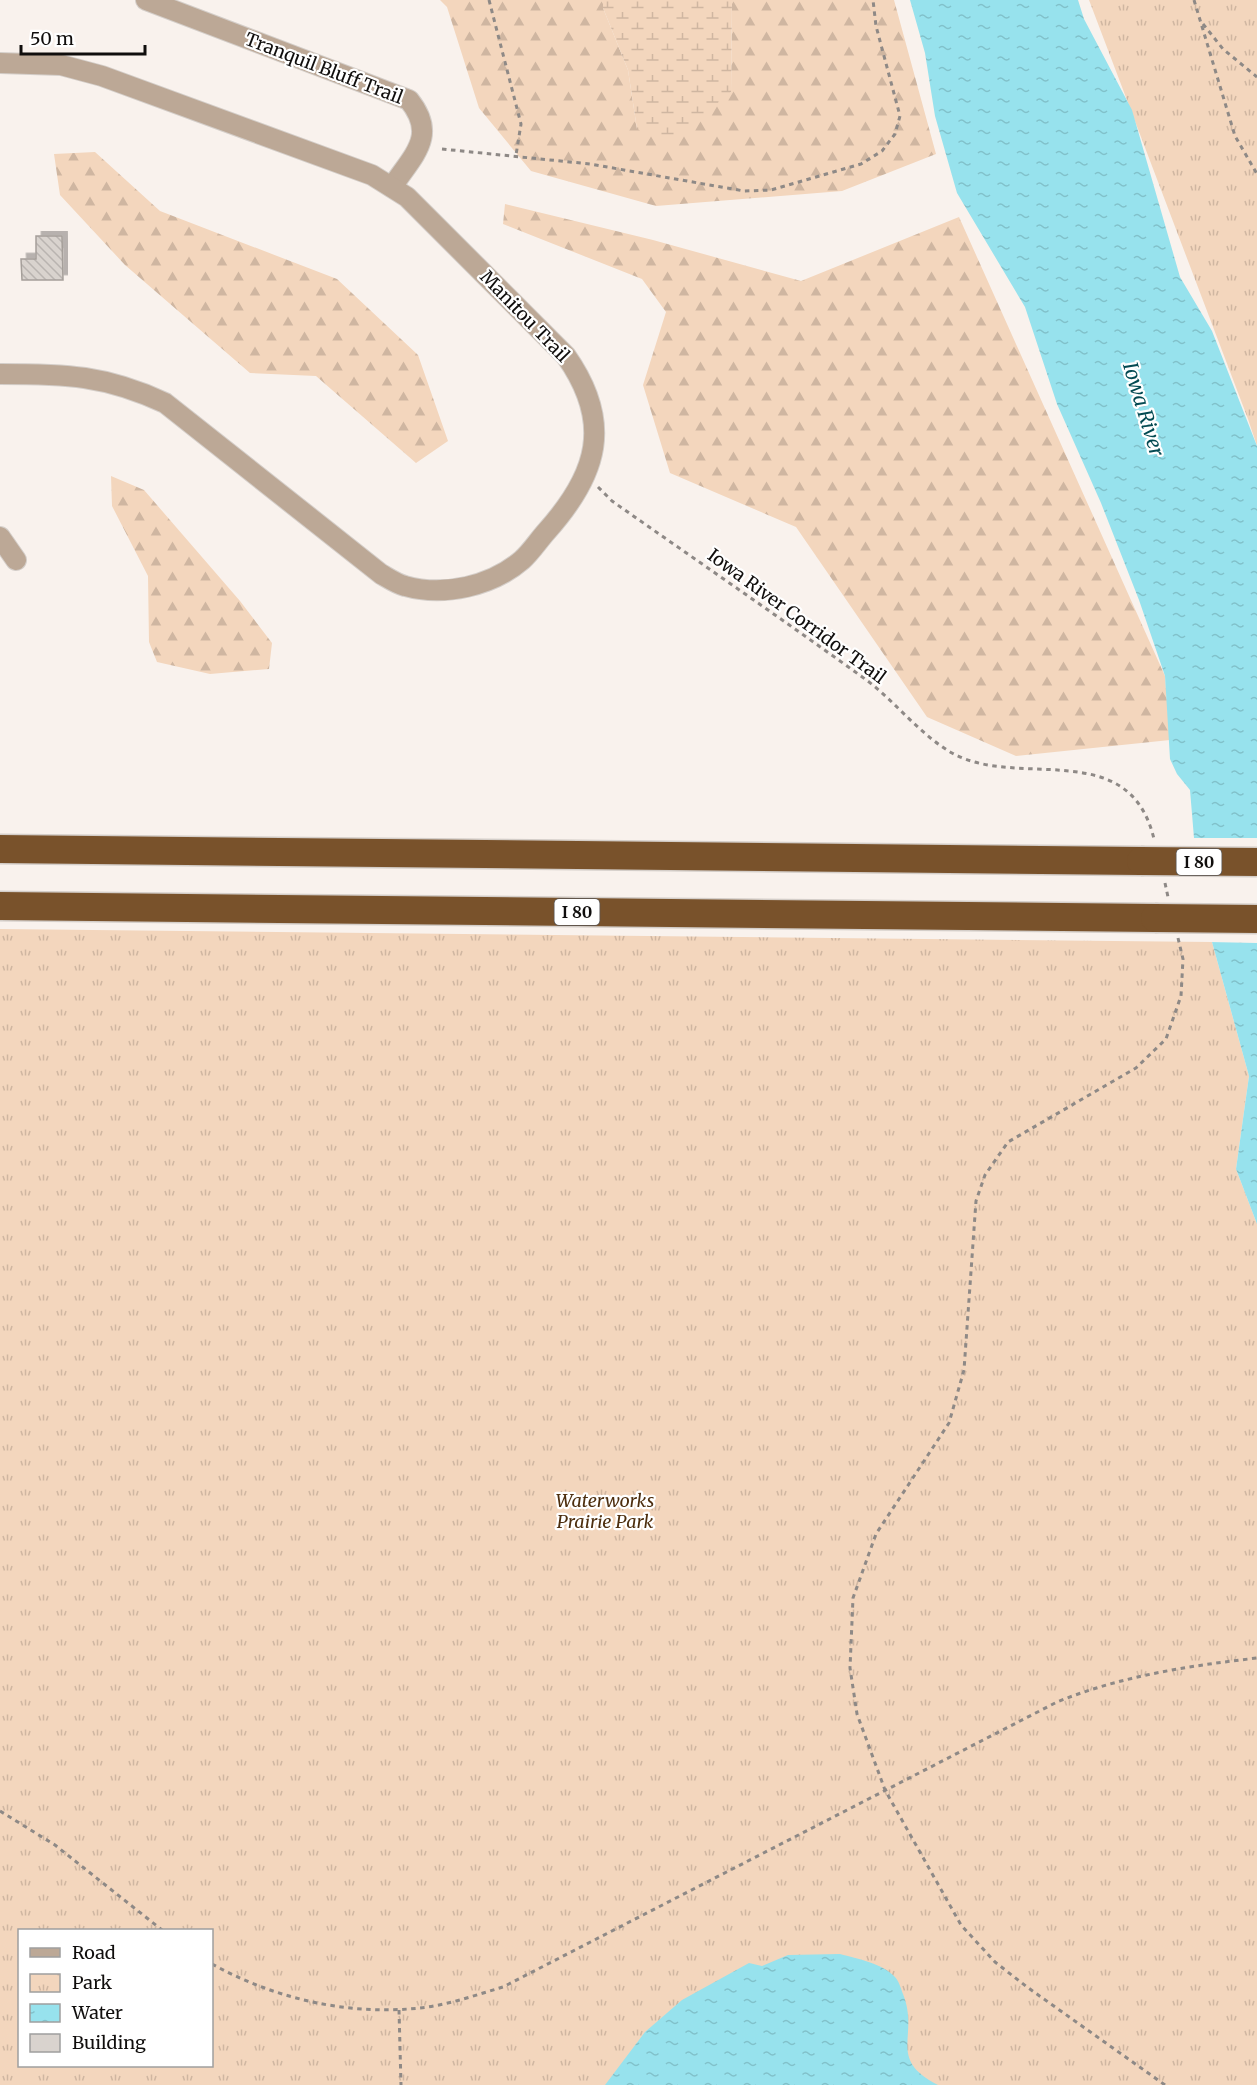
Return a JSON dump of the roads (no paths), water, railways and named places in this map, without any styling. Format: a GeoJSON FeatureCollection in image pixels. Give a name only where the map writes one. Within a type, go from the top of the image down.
{"type":"FeatureCollection","features":[{"type":"Feature","properties":{"kind":"highway","name":"I 80"},"geometry":{"type":"LineString","coordinates":[[0,849],[1153,859],[1257,862]]}},
{"type":"Feature","properties":{"kind":"highway","name":"I 80"},"geometry":{"type":"LineString","coordinates":[[0,906],[1257,919]]}},
{"type":"Feature","properties":{"kind":"street","name":"Tranquil Bluff Trail"},"geometry":{"type":"LineString","coordinates":[[146,0],[409,100],[419,113],[424,126],[422,139],[392,187]]}},
{"type":"Feature","properties":{"kind":"street","name":"Manitou Trail"},"geometry":{"type":"LineString","coordinates":[[0,63],[61,65],[102,76],[372,175],[392,187],[407,197],[566,356],[581,378],[591,402],[595,432],[591,458],[571,504],[522,560],[490,579],[460,589],[405,586],[381,574],[165,404],[133,388],[103,380],[67,374],[0,374]]}},
{"type":"Feature","properties":{"kind":"street"},"geometry":{"type":"LineString","coordinates":[[0,537],[16,560]]}},
{"type":"Feature","properties":{"kind":"water","name":"Iowa River"},"geometry":{"type":"Polygon","coordinates":[[[910,0],[1078,0],[1084,19],[1132,110],[1180,277],[1212,331],[1257,446],[1257,1224],[1236,1169],[1249,1076],[1212,942],[1194,838],[1190,790],[1177,774],[1170,759],[1165,676],[1139,600],[1101,503],[1057,404],[1025,307],[957,193],[935,116],[925,53],[910,0]]]}},
{"type":"Feature","properties":{"kind":"water"},"geometry":{"type":"Polygon","coordinates":[[[840,1954],[877,1965],[890,1972],[899,1983],[907,2009],[909,2056],[922,2075],[938,2085],[605,2085],[645,2032],[682,2000],[749,1963],[762,1966],[788,1955],[840,1954]]]}},
{"type":"Feature","properties":{"kind":"park label","name":"Waterworks Prairie Park"},"geometry":{"type":"Point","coordinates":[605,1510]}}]}
